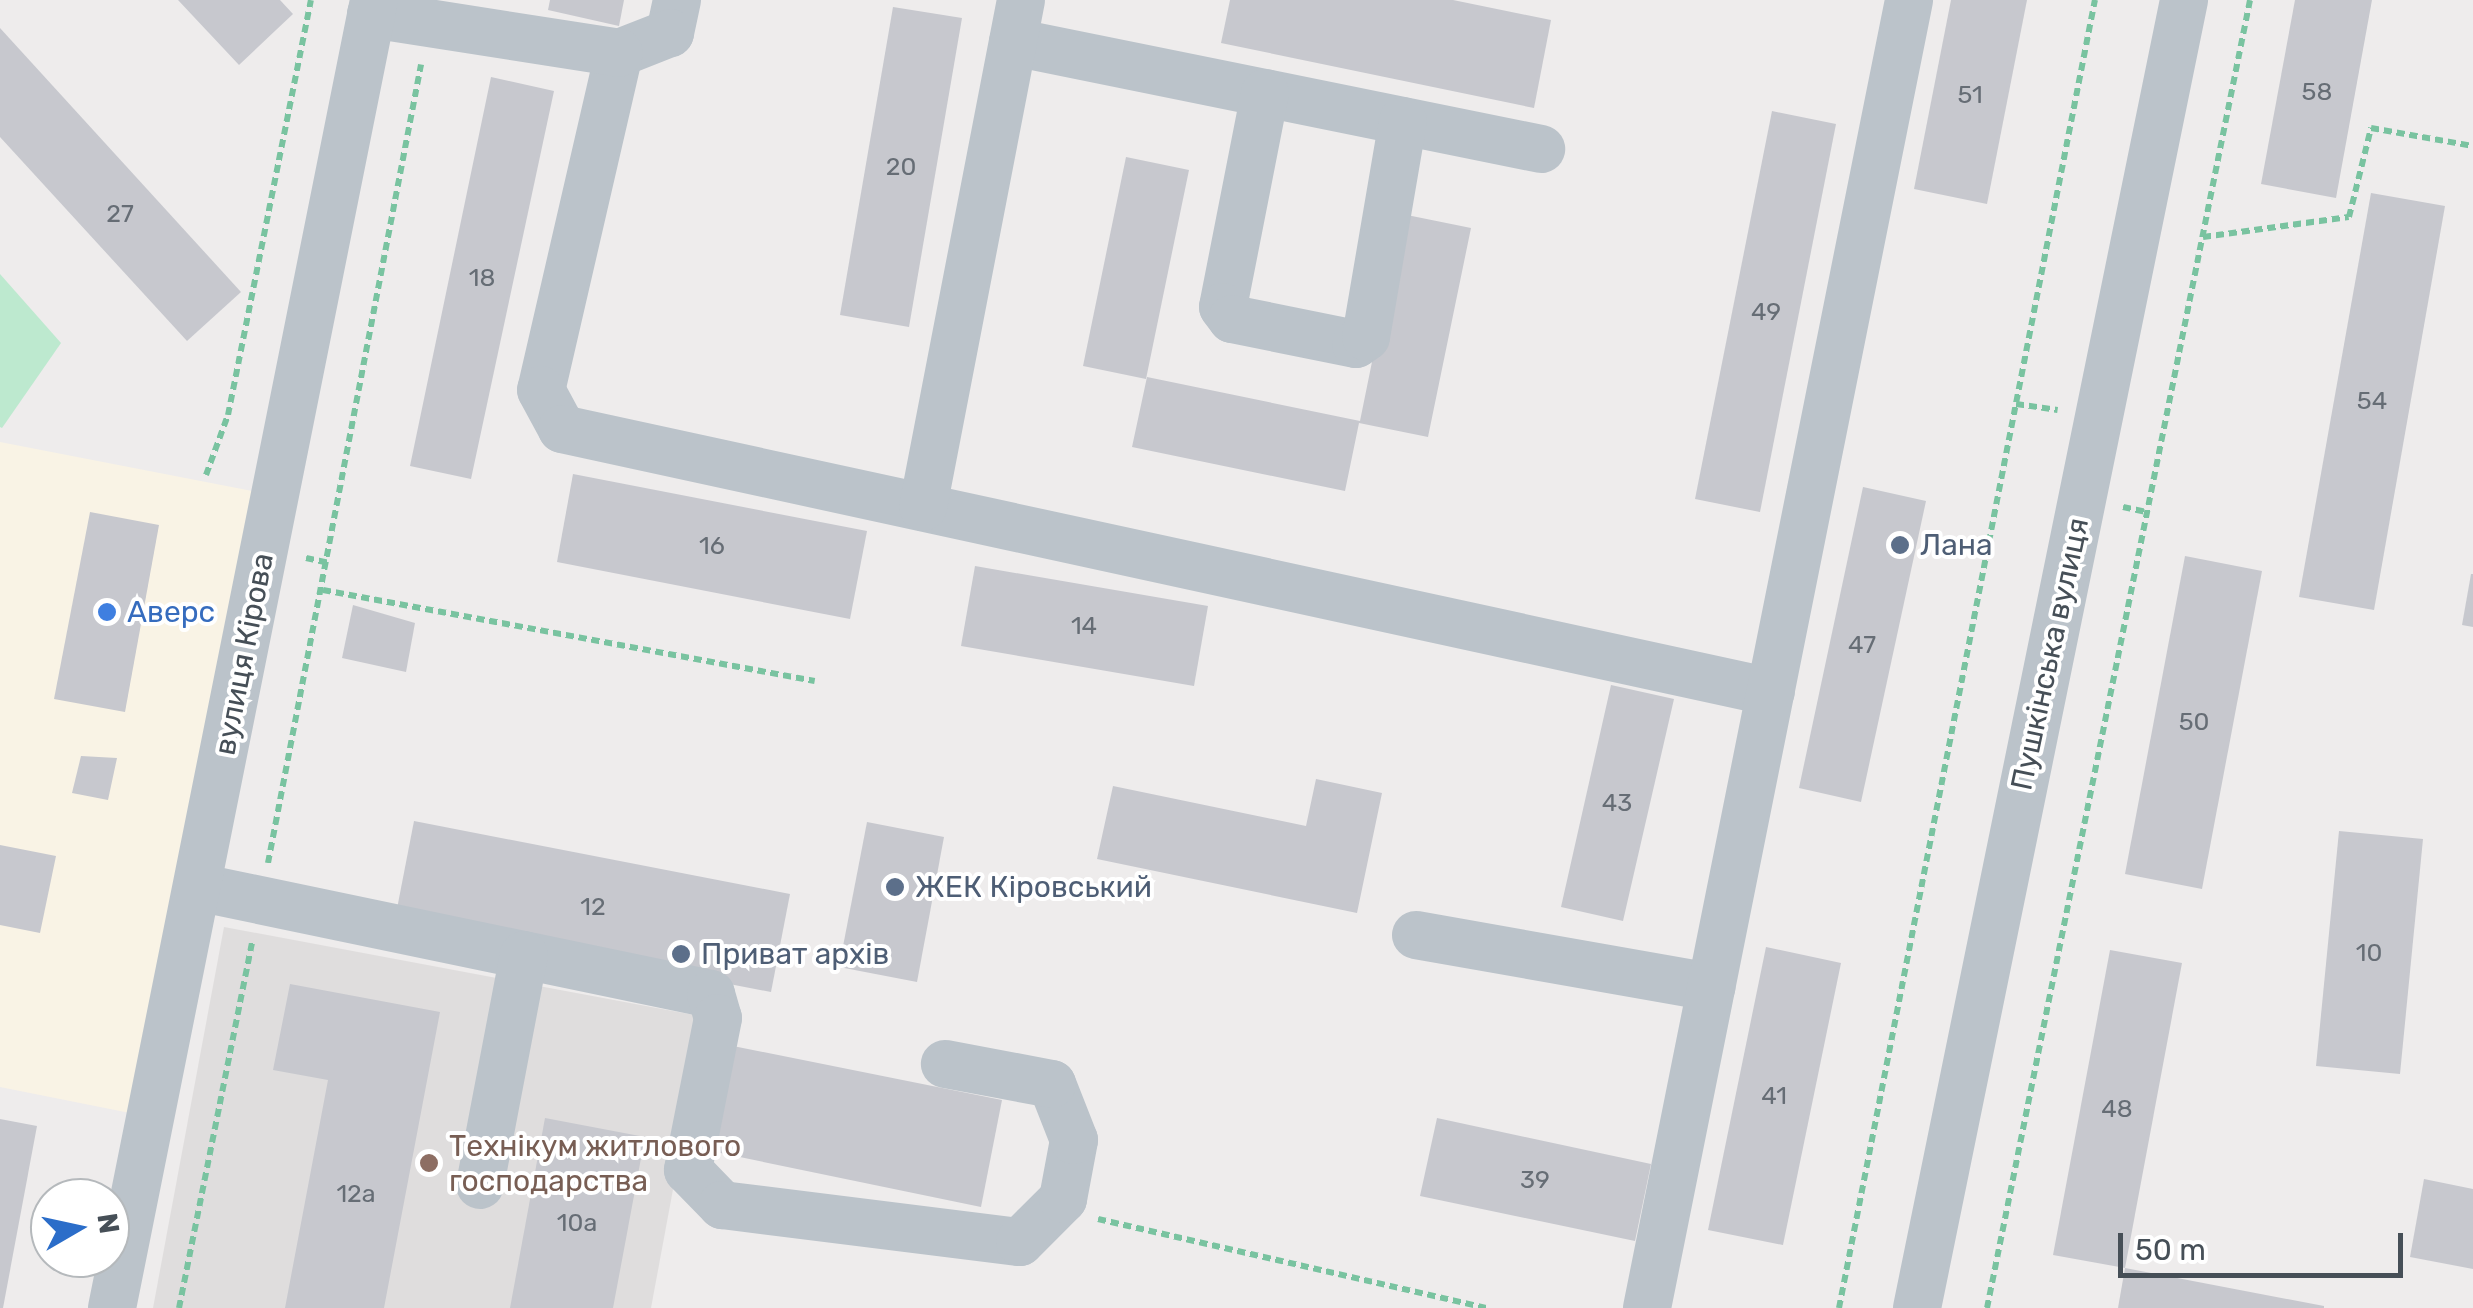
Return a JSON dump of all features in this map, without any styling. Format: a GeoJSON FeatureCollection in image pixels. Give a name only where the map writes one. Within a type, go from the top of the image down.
{"type":"FeatureCollection","features":[{"type":"Feature","properties":{"kind":"street"},"geometry":{"type":"LineString","coordinates":[[372,7],[429,24],[619,52],[670,33],[677,0]]}},
{"type":"Feature","properties":{"kind":"street"},"geometry":{"type":"LineString","coordinates":[[1647,1308],[1909,0]]}},
{"type":"Feature","properties":{"kind":"street","name":"Пушкінська вулиця"},"geometry":{"type":"LineString","coordinates":[[1916,1308],[2184,0]]}},
{"type":"Feature","properties":{"kind":"street","name":"вулиця Кірова"},"geometry":{"type":"LineString","coordinates":[[112,1308],[372,7]]}},
{"type":"Feature","properties":{"kind":"street"},"geometry":{"type":"LineString","coordinates":[[923,507],[1017,21],[1264,93],[1542,149]]}},
{"type":"Feature","properties":{"kind":"street"},"geometry":{"type":"LineString","coordinates":[[619,52],[541,390],[547,409],[562,429],[1771,692]]}},
{"type":"Feature","properties":{"kind":"street"},"geometry":{"type":"LineString","coordinates":[[1264,93],[1223,307],[1232,319],[1356,344],[1366,336],[1403,121]]}},
{"type":"Feature","properties":{"kind":"street"},"geometry":{"type":"LineString","coordinates":[[197,886],[711,994],[718,1018],[688,1170],[722,1204],[1020,1242],[1063,1199],[1074,1140],[1052,1084],[945,1064]]}},
{"type":"Feature","properties":{"kind":"street"},"geometry":{"type":"LineString","coordinates":[[1416,935],[1712,987]]}},
{"type":"Feature","properties":{"kind":"street"},"geometry":{"type":"LineString","coordinates":[[480,1185],[524,954]]}},
{"type":"Feature","properties":{"kind":"path"},"geometry":{"type":"LineString","coordinates":[[206,475],[228,415],[311,0]]}},
{"type":"Feature","properties":{"kind":"path"},"geometry":{"type":"LineString","coordinates":[[1838,1308],[2095,0]]}},
{"type":"Feature","properties":{"kind":"path"},"geometry":{"type":"LineString","coordinates":[[1987,1308],[2250,0]]}},
{"type":"Feature","properties":{"kind":"path"},"geometry":{"type":"LineString","coordinates":[[329,562],[429,24]]}},
{"type":"Feature","properties":{"kind":"path"},"geometry":{"type":"LineString","coordinates":[[2203,238],[2348,216],[2371,128],[2473,146]]}},
{"type":"Feature","properties":{"kind":"path"},"geometry":{"type":"LineString","coordinates":[[322,590],[814,681]]}},
{"type":"Feature","properties":{"kind":"path"},"geometry":{"type":"LineString","coordinates":[[1082,1215],[1486,1308]]}},
{"type":"Feature","properties":{"kind":"shaded area"},"geometry":{"type":"Polygon","coordinates":[[[0,442],[262,493],[140,1115],[0,1087],[0,442]]]}},
{"type":"Feature","properties":{"kind":"shaded area","name":"Технікум житлового господарства"},"geometry":{"type":"Polygon","coordinates":[[[224,927],[705,1017],[651,1308],[153,1308],[224,927]]]}},
{"type":"Feature","properties":{"kind":"green space"},"geometry":{"type":"Polygon","coordinates":[[[0,274],[61,343],[2,428],[0,427],[0,274]]]}},
{"type":"Feature","properties":{"kind":"building"},"geometry":{"type":"Polygon","coordinates":[[[178,0],[280,0],[293,14],[239,65],[178,0]]]}},
{"type":"Feature","properties":{"kind":"building"},"geometry":{"type":"Polygon","coordinates":[[[550,0],[624,0],[619,26],[548,10],[550,0]]]}},
{"type":"Feature","properties":{"kind":"building"},"geometry":{"type":"Polygon","coordinates":[[[1230,0],[1453,0],[1551,20],[1534,108],[1221,43],[1230,0]]]}},
{"type":"Feature","properties":{"kind":"building"},"geometry":{"type":"Polygon","coordinates":[[[1951,0],[2027,0],[1987,204],[1914,189],[1951,0]]]}},
{"type":"Feature","properties":{"kind":"building"},"geometry":{"type":"Polygon","coordinates":[[[2295,0],[2372,0],[2336,198],[2261,184],[2295,0]]]}},
{"type":"Feature","properties":{"kind":"building"},"geometry":{"type":"Polygon","coordinates":[[[893,7],[962,18],[909,327],[840,315],[893,7]]]}},
{"type":"Feature","properties":{"kind":"building"},"geometry":{"type":"Polygon","coordinates":[[[0,28],[241,292],[187,341],[0,137],[0,28]]]}},
{"type":"Feature","properties":{"kind":"building"},"geometry":{"type":"Polygon","coordinates":[[[491,77],[554,91],[471,479],[410,466],[491,77]]]}},
{"type":"Feature","properties":{"kind":"building"},"geometry":{"type":"Polygon","coordinates":[[[1772,111],[1836,124],[1760,512],[1695,499],[1772,111]]]}},
{"type":"Feature","properties":{"kind":"building"},"geometry":{"type":"Polygon","coordinates":[[[1126,157],[1189,170],[1146,379],[1083,366],[1126,157]]]}},
{"type":"Feature","properties":{"kind":"building"},"geometry":{"type":"Polygon","coordinates":[[[2371,193],[2445,206],[2374,610],[2299,597],[2371,193]]]}},
{"type":"Feature","properties":{"kind":"building"},"geometry":{"type":"Polygon","coordinates":[[[1402,214],[1471,228],[1428,437],[1359,423],[1345,491],[1132,447],[1147,377],[1360,421],[1402,214]]]}},
{"type":"Feature","properties":{"kind":"building"},"geometry":{"type":"Polygon","coordinates":[[[573,474],[867,531],[850,619],[557,562],[573,474]]]}},
{"type":"Feature","properties":{"kind":"building"},"geometry":{"type":"Polygon","coordinates":[[[1863,487],[1926,501],[1861,802],[1799,788],[1863,487]]]}},
{"type":"Feature","properties":{"kind":"building","name":"Аверс"},"geometry":{"type":"Polygon","coordinates":[[[90,512],[159,525],[125,712],[54,699],[90,512]]]}},
{"type":"Feature","properties":{"kind":"building"},"geometry":{"type":"Polygon","coordinates":[[[2185,556],[2262,571],[2202,889],[2125,874],[2185,556]]]}},
{"type":"Feature","properties":{"kind":"building"},"geometry":{"type":"Polygon","coordinates":[[[975,566],[1208,606],[1194,686],[961,646],[975,566]]]}},
{"type":"Feature","properties":{"kind":"building"},"geometry":{"type":"Polygon","coordinates":[[[2473,574],[2473,627],[2462,625],[2473,574]]]}},
{"type":"Feature","properties":{"kind":"building"},"geometry":{"type":"Polygon","coordinates":[[[353,605],[415,623],[406,672],[342,658],[353,605]]]}},
{"type":"Feature","properties":{"kind":"building"},"geometry":{"type":"Polygon","coordinates":[[[1611,685],[1674,699],[1623,921],[1561,907],[1611,685]]]}},
{"type":"Feature","properties":{"kind":"building"},"geometry":{"type":"Polygon","coordinates":[[[81,756],[117,758],[108,800],[72,793],[81,756]]]}},
{"type":"Feature","properties":{"kind":"building"},"geometry":{"type":"Polygon","coordinates":[[[1316,779],[1382,793],[1357,913],[1097,859],[1113,786],[1306,826],[1316,779]]]}},
{"type":"Feature","properties":{"kind":"building"},"geometry":{"type":"Polygon","coordinates":[[[414,821],[790,894],[771,992],[395,919],[414,821]]]}},
{"type":"Feature","properties":{"kind":"building"},"geometry":{"type":"Polygon","coordinates":[[[867,822],[944,837],[917,982],[839,967],[867,822]]]}},
{"type":"Feature","properties":{"kind":"building"},"geometry":{"type":"Polygon","coordinates":[[[2339,831],[2423,839],[2400,1074],[2316,1066],[2339,831]]]}},
{"type":"Feature","properties":{"kind":"building"},"geometry":{"type":"Polygon","coordinates":[[[0,845],[56,856],[40,933],[0,925],[0,845]]]}},
{"type":"Feature","properties":{"kind":"building"},"geometry":{"type":"Polygon","coordinates":[[[1766,947],[1841,963],[1783,1245],[1708,1230],[1766,947]]]}},
{"type":"Feature","properties":{"kind":"building"},"geometry":{"type":"Polygon","coordinates":[[[2110,950],[2182,963],[2125,1268],[2053,1255],[2110,950]]]}},
{"type":"Feature","properties":{"kind":"building"},"geometry":{"type":"Polygon","coordinates":[[[290,984],[440,1012],[384,1308],[285,1308],[328,1080],[273,1070],[290,984]]]}},
{"type":"Feature","properties":{"kind":"building"},"geometry":{"type":"Polygon","coordinates":[[[723,1044],[1002,1100],[981,1207],[701,1149],[723,1044]]]}},
{"type":"Feature","properties":{"kind":"building"},"geometry":{"type":"Polygon","coordinates":[[[545,1118],[645,1137],[613,1308],[510,1308],[545,1118]]]}},
{"type":"Feature","properties":{"kind":"building"},"geometry":{"type":"Polygon","coordinates":[[[1437,1118],[1651,1164],[1635,1241],[1420,1196],[1437,1118]]]}},
{"type":"Feature","properties":{"kind":"building"},"geometry":{"type":"Polygon","coordinates":[[[0,1119],[37,1126],[3,1308],[0,1308],[0,1119]]]}},
{"type":"Feature","properties":{"kind":"building"},"geometry":{"type":"Polygon","coordinates":[[[2424,1179],[2473,1189],[2473,1269],[2410,1257],[2424,1179]]]}},
{"type":"Feature","properties":{"kind":"building"},"geometry":{"type":"Polygon","coordinates":[[[2125,1268],[2324,1306],[2324,1308],[2118,1308],[2125,1268]]]}},
{"type":"Feature","properties":{"kind":"place","name":"Лана"},"geometry":{"type":"Point","coordinates":[1900,545]}},
{"type":"Feature","properties":{"kind":"place","name":"Аверс"},"geometry":{"type":"Point","coordinates":[107,612]}},
{"type":"Feature","properties":{"kind":"place","name":"ЖЕК Кіровський"},"geometry":{"type":"Point","coordinates":[895,887]}},
{"type":"Feature","properties":{"kind":"place","name":"Приват архів"},"geometry":{"type":"Point","coordinates":[681,954]}},
{"type":"Feature","properties":{"kind":"place","name":"Технікум житлового господарства"},"geometry":{"type":"Point","coordinates":[429,1163]}}]}
